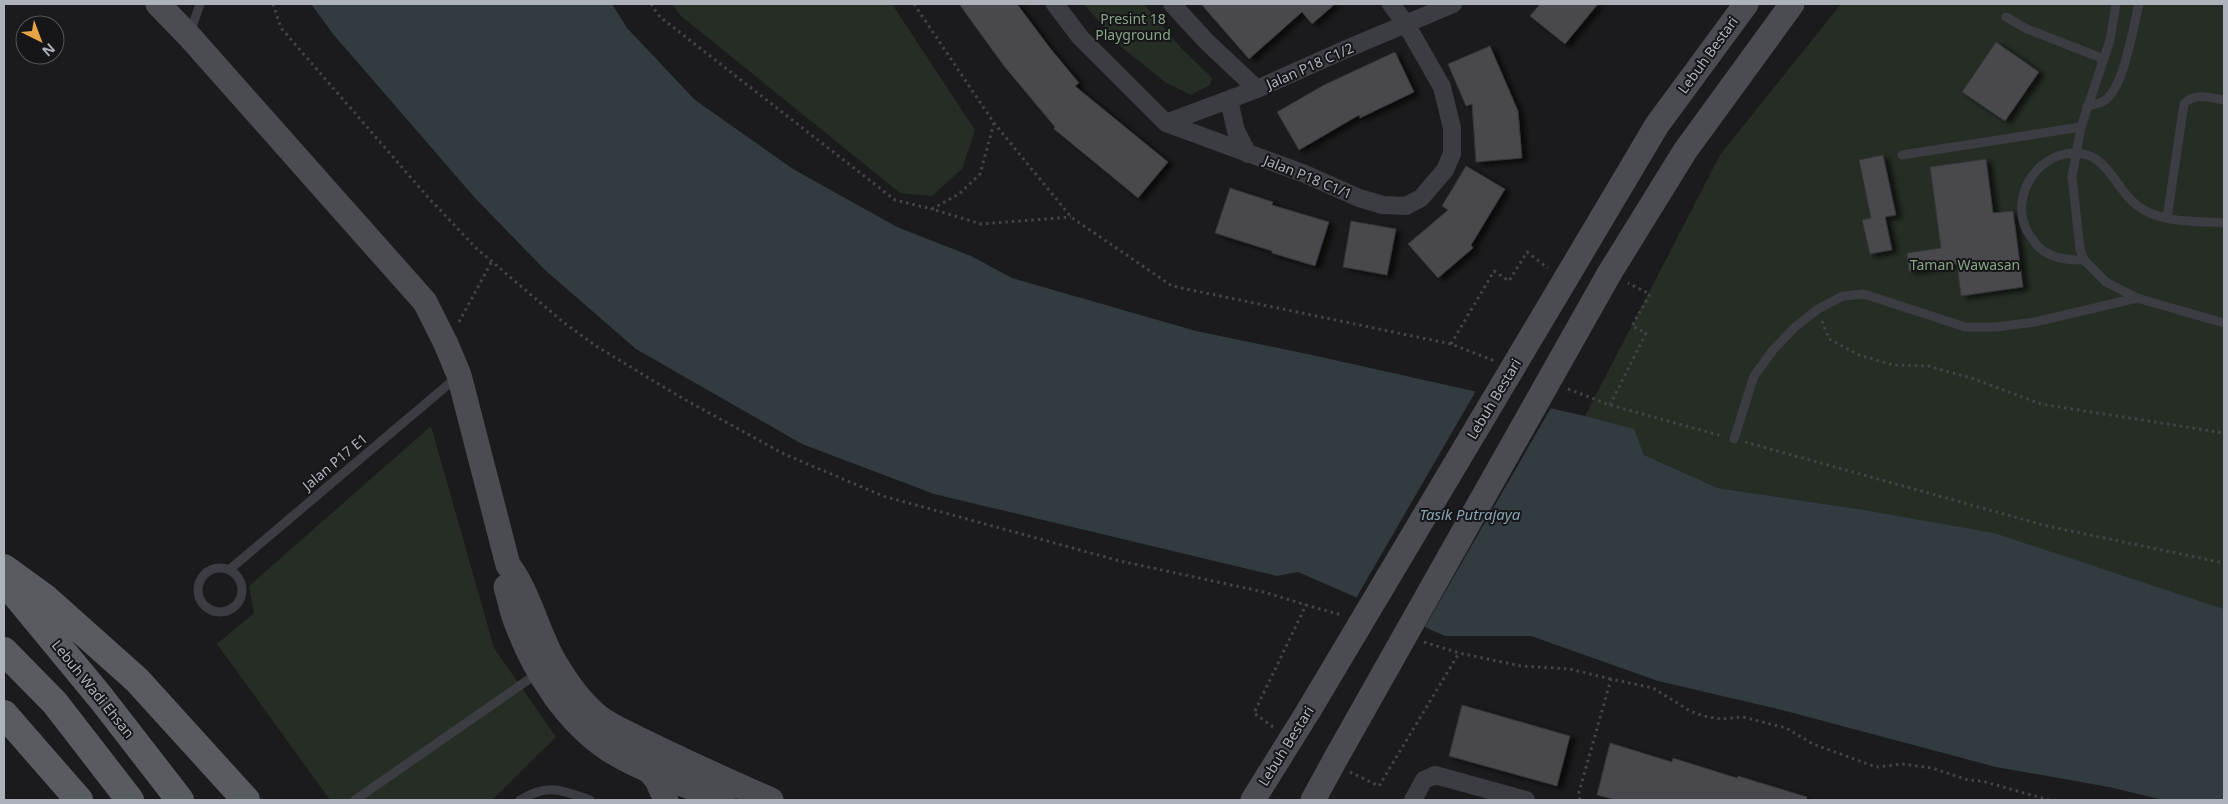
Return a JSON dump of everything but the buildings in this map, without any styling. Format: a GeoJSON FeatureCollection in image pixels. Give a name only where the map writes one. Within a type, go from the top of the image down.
{"type":"FeatureCollection","features":[{"type":"Feature","properties":{"kind":"main road"},"geometry":{"type":"LineString","coordinates":[[158,4],[189,36],[425,302],[459,375],[508,565],[518,578],[534,620],[554,661],[584,702],[600,717],[687,784],[723,800]]}},
{"type":"Feature","properties":{"kind":"main road","name":"Lebuh Bestari"},"geometry":{"type":"LineString","coordinates":[[1253,800],[1310,710],[1658,125],[1746,4]]}},
{"type":"Feature","properties":{"kind":"main road"},"geometry":{"type":"LineString","coordinates":[[1313,800],[1609,274],[1685,151],[1792,4]]}},
{"type":"Feature","properties":{"kind":"main road"},"geometry":{"type":"LineString","coordinates":[[508,565],[505,584],[518,627],[540,672],[556,696],[590,735],[607,748],[648,769],[657,780],[771,800]]}},
{"type":"Feature","properties":{"kind":"main road"},"geometry":{"type":"LineString","coordinates":[[4,568],[44,597],[137,680],[246,800]]}},
{"type":"Feature","properties":{"kind":"main road","name":"Lebuh Wadi Ehsan"},"geometry":{"type":"LineString","coordinates":[[4,579],[102,698],[180,800]]}},
{"type":"Feature","properties":{"kind":"main road"},"geometry":{"type":"LineString","coordinates":[[4,651],[55,703],[130,800]]}},
{"type":"Feature","properties":{"kind":"main road"},"geometry":{"type":"LineString","coordinates":[[4,714],[79,800]]}},
{"type":"Feature","properties":{"kind":"street","name":"Jalan P18 C1/1"},"geometry":{"type":"LineString","coordinates":[[1055,4],[1080,37],[1166,123],[1305,174],[1359,198],[1383,205],[1406,206],[1421,198],[1445,170],[1452,154],[1452,128],[1442,87],[1406,24],[1391,4]]}},
{"type":"Feature","properties":{"kind":"street"},"geometry":{"type":"LineString","coordinates":[[1172,4],[1207,42],[1257,90]]}},
{"type":"Feature","properties":{"kind":"street","name":"Jalan P18 C1/2"},"geometry":{"type":"LineString","coordinates":[[1166,123],[1257,90],[1453,4]]}},
{"type":"Feature","properties":{"kind":"street"},"geometry":{"type":"LineString","coordinates":[[1229,100],[1236,131],[1248,154]]}},
{"type":"Feature","properties":{"kind":"street"},"geometry":{"type":"LineString","coordinates":[[1413,800],[1424,780],[1435,774],[1526,800]]}},
{"type":"Feature","properties":{"kind":"lane"},"geometry":{"type":"LineString","coordinates":[[189,36],[200,4]]}},
{"type":"Feature","properties":{"kind":"lane"},"geometry":{"type":"LineString","coordinates":[[2116,4],[2110,40],[2098,80],[2087,106],[2075,153],[2072,177],[2080,248],[2084,260],[2106,282],[2136,298],[2224,323]]}},
{"type":"Feature","properties":{"kind":"lane"},"geometry":{"type":"LineString","coordinates":[[2087,106],[2103,102],[2111,95],[2117,83],[2139,4]]}},
{"type":"Feature","properties":{"kind":"lane"},"geometry":{"type":"LineString","coordinates":[[2006,17],[2027,29],[2104,59]]}},
{"type":"Feature","properties":{"kind":"lane"},"geometry":{"type":"LineString","coordinates":[[2167,218],[2184,104],[2189,99],[2195,97],[2224,100]]}},
{"type":"Feature","properties":{"kind":"lane"},"geometry":{"type":"LineString","coordinates":[[1902,155],[2081,127]]}},
{"type":"Feature","properties":{"kind":"lane"},"geometry":{"type":"LineString","coordinates":[[2084,260],[2064,260],[2040,249],[2025,228],[2021,202],[2030,177],[2049,159],[2075,153],[2096,157],[2105,165],[2132,203],[2146,212],[2167,218],[2224,223]]}},
{"type":"Feature","properties":{"kind":"lane"},"geometry":{"type":"LineString","coordinates":[[1734,439],[1754,376],[1773,350],[1795,327],[1818,309],[1843,296],[1864,294],[1965,327],[1996,327],[2035,322],[2136,298]]}},
{"type":"Feature","properties":{"kind":"lane","name":"Jalan P17 E1"},"geometry":{"type":"LineString","coordinates":[[229,570],[459,375]]}},
{"type":"Feature","properties":{"kind":"lane"},"geometry":{"type":"LineString","coordinates":[[214,569],[229,570],[240,580],[242,596],[233,608],[218,613],[204,606],[198,593],[201,578],[214,569]]}},
{"type":"Feature","properties":{"kind":"lane"},"geometry":{"type":"LineString","coordinates":[[355,800],[540,672]]}},
{"type":"Feature","properties":{"kind":"lane"},"geometry":{"type":"LineString","coordinates":[[520,800],[539,790],[550,788],[590,800]]}},
{"type":"Feature","properties":{"kind":"path"},"geometry":{"type":"LineString","coordinates":[[273,4],[281,28],[426,195],[492,261],[563,322],[620,362],[784,454],[883,496],[1120,561],[1264,592],[1306,605]]}},
{"type":"Feature","properties":{"kind":"path"},"geometry":{"type":"LineString","coordinates":[[651,4],[660,17],[894,200],[981,224],[1071,216]]}},
{"type":"Feature","properties":{"kind":"path"},"geometry":{"type":"LineString","coordinates":[[932,209],[959,194],[980,174],[994,123]]}},
{"type":"Feature","properties":{"kind":"path"},"geometry":{"type":"LineString","coordinates":[[1451,344],[1494,271],[1509,281],[1527,252],[1565,280]]}},
{"type":"Feature","properties":{"kind":"path"},"geometry":{"type":"LineString","coordinates":[[446,344],[492,261]]}},
{"type":"Feature","properties":{"kind":"path"},"geometry":{"type":"LineString","coordinates":[[1609,274],[1650,294],[1632,326],[1646,334],[1610,405]]}},
{"type":"Feature","properties":{"kind":"path"},"geometry":{"type":"LineString","coordinates":[[1818,309],[1828,339],[1859,355],[1893,365],[1928,366],[1974,379],[2041,404],[2224,433]]}},
{"type":"Feature","properties":{"kind":"path"},"geometry":{"type":"LineString","coordinates":[[1335,761],[1379,786],[1459,653]]}},
{"type":"Feature","properties":{"kind":"path"},"geometry":{"type":"LineString","coordinates":[[1580,800],[1579,792],[1611,679],[1653,688],[1690,711],[1704,716],[1721,719],[1743,717],[1786,728],[1813,744],[1876,767],[1903,764],[1932,768],[1968,780],[1982,781],[2049,800]]}},
{"type":"Feature","properties":{"kind":"green space"},"geometry":{"type":"Polygon","coordinates":[[[672,4],[892,4],[975,130],[962,169],[932,196],[900,193],[681,16],[672,4]]]}},
{"type":"Feature","properties":{"kind":"green space","name":"Presint 18 Playground"},"geometry":{"type":"Polygon","coordinates":[[[1084,4],[1144,4],[1182,49],[1212,78],[1210,85],[1191,95],[1165,82],[1120,46],[1084,4]]]}},
{"type":"Feature","properties":{"kind":"green space","name":"Taman Wawasan"},"geometry":{"type":"Polygon","coordinates":[[[1841,4],[2224,4],[2224,609],[2100,568],[1858,509],[1718,488],[1644,455],[1585,416],[1720,155],[1841,4]]]}},
{"type":"Feature","properties":{"kind":"green space"},"geometry":{"type":"Polygon","coordinates":[[[431,426],[494,648],[556,737],[492,800],[330,800],[217,644],[254,613],[249,586],[431,426]]]}},
{"type":"Feature","properties":{"kind":"water","name":"Tasik Putrajaya"},"geometry":{"type":"Polygon","coordinates":[[[311,4],[612,4],[627,28],[695,100],[793,169],[897,227],[971,256],[1012,278],[1196,331],[1585,416],[1634,429],[1644,455],[1718,488],[1858,509],[1994,533],[2224,609],[2224,800],[2163,800],[2109,787],[1996,767],[1782,710],[1658,681],[1531,636],[1445,636],[1298,572],[1277,576],[934,494],[802,444],[636,349],[545,270],[475,198],[333,34],[311,4]]]}},
{"type":"Feature","properties":{"kind":"pier"},"geometry":{"type":"Polygon","coordinates":[[[1477,389],[1552,406],[1423,630],[1355,600],[1477,389]]]}}]}
